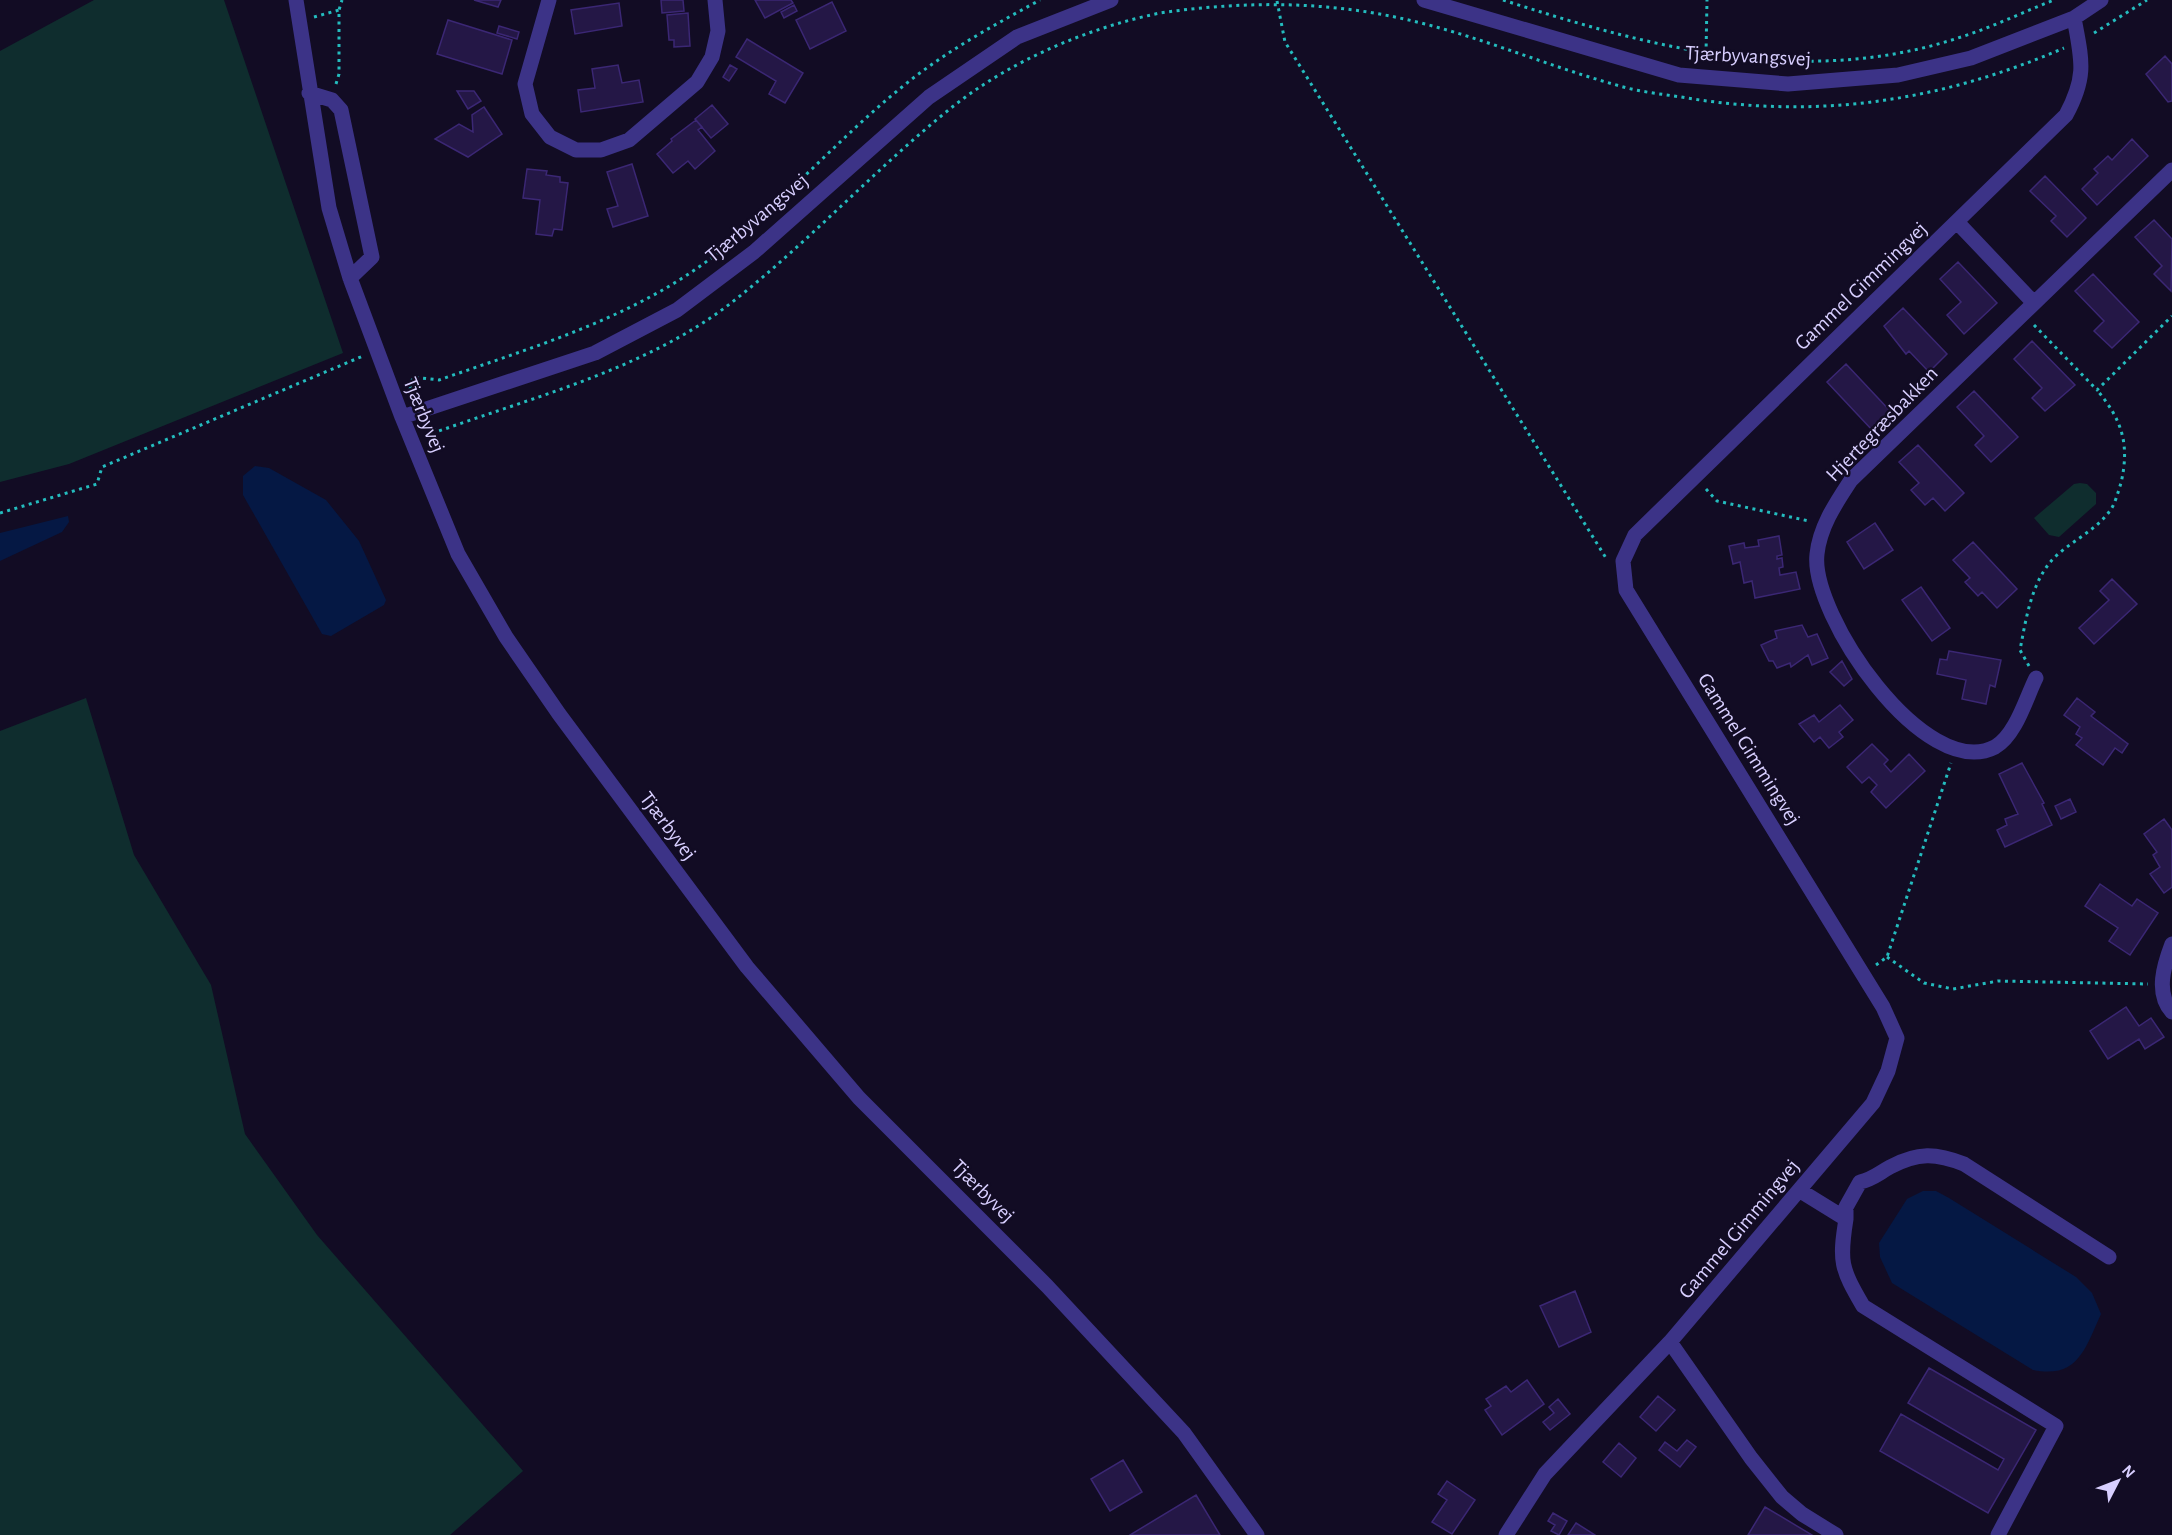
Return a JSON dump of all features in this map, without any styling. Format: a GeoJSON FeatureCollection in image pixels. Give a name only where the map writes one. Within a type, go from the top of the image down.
{"type":"FeatureCollection","features":[{"type":"Feature","properties":{"kind":"street","name":"Tjærbyvej"},"geometry":{"type":"LineString","coordinates":[[296,0],[329,208],[350,278],[402,417],[458,554],[506,637],[559,714],[747,967],[859,1098],[1047,1286],[1184,1433],[1257,1535]]}},
{"type":"Feature","properties":{"kind":"street"},"geometry":{"type":"LineString","coordinates":[[549,0],[525,84],[532,114],[550,137],[576,150],[601,150],[629,140],[697,82],[712,57],[718,31],[715,0]]}},
{"type":"Feature","properties":{"kind":"street","name":"Tjærbyvangsvej"},"geometry":{"type":"LineString","coordinates":[[402,417],[595,353],[677,310],[754,252],[929,97],[1017,37],[1111,0]]}},
{"type":"Feature","properties":{"kind":"street","name":"Tjærbyvangsvej"},"geometry":{"type":"LineString","coordinates":[[1424,0],[1679,75],[1788,84],[1908,73],[1971,58],[2074,18],[2102,0]]}},
{"type":"Feature","properties":{"kind":"street","name":"Gammel Gimmingvej"},"geometry":{"type":"LineString","coordinates":[[1506,1535],[1545,1474],[1670,1342],[1874,1103],[1888,1071],[1897,1038],[1884,1007],[1626,590],[1623,561],[1635,535],[2066,116],[2079,91],[2083,61],[2074,18]]}},
{"type":"Feature","properties":{"kind":"street"},"geometry":{"type":"LineString","coordinates":[[309,93],[332,100],[341,110],[372,257],[350,278]]}},
{"type":"Feature","properties":{"kind":"street","name":"Hjertegræsbakken"},"geometry":{"type":"LineString","coordinates":[[2036,678],[2010,732],[1995,746],[1971,754],[1947,747],[1914,726],[1881,692],[1849,646],[1824,598],[1817,555],[1825,524],[1828,515],[1851,480],[2172,170]]}},
{"type":"Feature","properties":{"kind":"street"},"geometry":{"type":"LineString","coordinates":[[1957,222],[2028,308]]}},
{"type":"Feature","properties":{"kind":"street"},"geometry":{"type":"LineString","coordinates":[[2172,944],[2163,966],[2162,984],[2172,1012]]}},
{"type":"Feature","properties":{"kind":"street"},"geometry":{"type":"LineString","coordinates":[[1998,1535],[2056,1426],[1863,1306],[1848,1280],[1841,1254],[1846,1207],[1860,1182],[1873,1179],[1908,1158],[1938,1154],[1964,1164],[2109,1257]]}},
{"type":"Feature","properties":{"kind":"street"},"geometry":{"type":"LineString","coordinates":[[1799,1190],[1846,1219]]}},
{"type":"Feature","properties":{"kind":"street"},"geometry":{"type":"LineString","coordinates":[[1670,1342],[1750,1458],[1782,1497],[1802,1514],[1836,1535]]}},
{"type":"Feature","properties":{"kind":"path"},"geometry":{"type":"LineString","coordinates":[[332,100],[339,74],[339,10],[342,0]]}},
{"type":"Feature","properties":{"kind":"path"},"geometry":{"type":"LineString","coordinates":[[1040,0],[976,35],[912,79],[719,253],[649,298],[584,330],[439,380],[414,377],[402,417],[439,431],[619,367],[681,336],[730,304],[954,106],[1017,65],[1086,34],[1153,15],[1210,2],[1277,1],[1348,7],[1426,24],[1624,87],[1736,106],[1821,107],[1910,98],[1990,77],[2079,42],[2147,0]]}},
{"type":"Feature","properties":{"kind":"path"},"geometry":{"type":"LineString","coordinates":[[1503,0],[1604,33],[1706,54],[1799,62],[1878,56],[1960,38],[2054,0]]}},
{"type":"Feature","properties":{"kind":"path"},"geometry":{"type":"LineString","coordinates":[[1706,54],[1707,0]]}},
{"type":"Feature","properties":{"kind":"path"},"geometry":{"type":"LineString","coordinates":[[1277,1],[1285,42],[1607,559]]}},
{"type":"Feature","properties":{"kind":"path"},"geometry":{"type":"LineString","coordinates":[[299,22],[339,10]]}},
{"type":"Feature","properties":{"kind":"path"},"geometry":{"type":"LineString","coordinates":[[2028,308],[2112,408],[2126,448],[2124,469],[2109,512],[2053,560],[2040,579],[2028,611],[2020,650],[2036,678]]}},
{"type":"Feature","properties":{"kind":"path"},"geometry":{"type":"LineString","coordinates":[[2097,390],[2172,316]]}},
{"type":"Feature","properties":{"kind":"path"},"geometry":{"type":"LineString","coordinates":[[0,513],[98,484],[102,467],[377,350]]}},
{"type":"Feature","properties":{"kind":"path"},"geometry":{"type":"LineString","coordinates":[[1694,477],[1717,501],[1825,524]]}},
{"type":"Feature","properties":{"kind":"path"},"geometry":{"type":"LineString","coordinates":[[1863,973],[1887,957],[1955,750]]}},
{"type":"Feature","properties":{"kind":"path"},"geometry":{"type":"LineString","coordinates":[[1887,957],[1924,983],[1953,989],[1998,981],[2162,984]]}},
{"type":"Feature","properties":{"kind":"green space"},"geometry":{"type":"Polygon","coordinates":[[[94,0],[224,0],[343,353],[69,464],[0,482],[0,51],[94,0]]]}},
{"type":"Feature","properties":{"kind":"green space"},"geometry":{"type":"Polygon","coordinates":[[[2074,484],[2087,484],[2096,493],[2096,504],[2059,537],[2049,535],[2034,518],[2074,484]]]}},
{"type":"Feature","properties":{"kind":"green space"},"geometry":{"type":"Polygon","coordinates":[[[86,698],[134,855],[211,985],[245,1134],[317,1235],[523,1471],[450,1535],[0,1535],[0,731],[86,698]]]}},
{"type":"Feature","properties":{"kind":"water"},"geometry":{"type":"Polygon","coordinates":[[[255,466],[269,468],[326,500],[359,541],[386,600],[384,605],[331,636],[322,634],[243,495],[243,476],[255,466]]]}},
{"type":"Feature","properties":{"kind":"water"},"geometry":{"type":"Polygon","coordinates":[[[68,516],[69,522],[62,532],[0,561],[0,533],[68,516]]]}},
{"type":"Feature","properties":{"kind":"water"},"geometry":{"type":"Polygon","coordinates":[[[1923,1191],[1936,1191],[1949,1198],[2076,1277],[2092,1293],[2101,1314],[2090,1339],[2078,1358],[2060,1370],[2048,1372],[2033,1370],[1892,1283],[1880,1257],[1879,1243],[1907,1199],[1923,1191]]]}},
{"type":"Feature","properties":{"kind":"building"},"geometry":{"type":"Polygon","coordinates":[[[474,0],[501,0],[498,7],[474,0]]]}},
{"type":"Feature","properties":{"kind":"building"},"geometry":{"type":"Polygon","coordinates":[[[661,0],[683,0],[684,11],[662,13],[661,0]]]}},
{"type":"Feature","properties":{"kind":"building"},"geometry":{"type":"Polygon","coordinates":[[[755,0],[791,0],[793,3],[765,18],[755,0]]]}},
{"type":"Feature","properties":{"kind":"building"},"geometry":{"type":"Polygon","coordinates":[[[832,2],[846,31],[810,49],[796,20],[832,2]]]}},
{"type":"Feature","properties":{"kind":"building"},"geometry":{"type":"Polygon","coordinates":[[[619,3],[622,26],[575,34],[571,10],[619,3]]]}},
{"type":"Feature","properties":{"kind":"building"},"geometry":{"type":"Polygon","coordinates":[[[794,5],[797,11],[784,18],[781,12],[794,5]]]}},
{"type":"Feature","properties":{"kind":"building"},"geometry":{"type":"Polygon","coordinates":[[[688,13],[690,46],[674,47],[674,40],[669,40],[667,15],[688,13]]]}},
{"type":"Feature","properties":{"kind":"building"},"geometry":{"type":"Polygon","coordinates":[[[448,20],[512,40],[502,74],[437,54],[448,20]]]}},
{"type":"Feature","properties":{"kind":"building"},"geometry":{"type":"Polygon","coordinates":[[[499,26],[519,32],[517,39],[497,33],[499,26]]]}},
{"type":"Feature","properties":{"kind":"building"},"geometry":{"type":"Polygon","coordinates":[[[747,39],[803,73],[785,103],[769,94],[776,81],[736,57],[747,39]]]}},
{"type":"Feature","properties":{"kind":"building"},"geometry":{"type":"Polygon","coordinates":[[[2165,56],[2172,64],[2172,101],[2168,102],[2146,74],[2165,56]]]}},
{"type":"Feature","properties":{"kind":"building"},"geometry":{"type":"Polygon","coordinates":[[[618,65],[622,83],[639,80],[643,102],[581,112],[578,90],[595,88],[592,69],[618,65]]]}},
{"type":"Feature","properties":{"kind":"building"},"geometry":{"type":"Polygon","coordinates":[[[730,65],[737,69],[729,81],[723,77],[730,65]]]}},
{"type":"Feature","properties":{"kind":"building"},"geometry":{"type":"Polygon","coordinates":[[[457,91],[474,91],[481,101],[468,109],[457,91]]]}},
{"type":"Feature","properties":{"kind":"building"},"geometry":{"type":"Polygon","coordinates":[[[712,105],[728,124],[711,138],[695,119],[712,105]]]}},
{"type":"Feature","properties":{"kind":"building"},"geometry":{"type":"Polygon","coordinates":[[[484,107],[502,134],[468,157],[435,139],[459,124],[473,132],[472,115],[484,107]]]}},
{"type":"Feature","properties":{"kind":"building"},"geometry":{"type":"Polygon","coordinates":[[[696,120],[702,127],[698,130],[715,151],[695,169],[688,161],[673,173],[657,154],[672,141],[671,139],[696,120]]]}},
{"type":"Feature","properties":{"kind":"building"},"geometry":{"type":"Polygon","coordinates":[[[2132,139],[2148,156],[2097,205],[2082,189],[2098,173],[2094,169],[2108,156],[2112,160],[2132,139]]]}},
{"type":"Feature","properties":{"kind":"building"},"geometry":{"type":"Polygon","coordinates":[[[632,164],[648,216],[613,227],[607,209],[618,206],[607,172],[632,164]]]}},
{"type":"Feature","properties":{"kind":"building"},"geometry":{"type":"Polygon","coordinates":[[[527,169],[547,171],[546,175],[560,177],[560,182],[568,183],[562,230],[554,229],[552,236],[536,234],[540,200],[523,198],[527,169]]]}},
{"type":"Feature","properties":{"kind":"building"},"geometry":{"type":"Polygon","coordinates":[[[2045,176],[2086,218],[2067,237],[2051,221],[2056,216],[2030,191],[2045,176]]]}},
{"type":"Feature","properties":{"kind":"building"},"geometry":{"type":"Polygon","coordinates":[[[2154,220],[2172,239],[2171,291],[2154,274],[2162,266],[2135,237],[2154,220]]]}},
{"type":"Feature","properties":{"kind":"building"},"geometry":{"type":"Polygon","coordinates":[[[1958,262],[1997,303],[1964,334],[1947,315],[1961,302],[1940,279],[1958,262]]]}},
{"type":"Feature","properties":{"kind":"building"},"geometry":{"type":"Polygon","coordinates":[[[2093,274],[2139,322],[2112,348],[2094,331],[2104,321],[2075,291],[2093,274]]]}},
{"type":"Feature","properties":{"kind":"building"},"geometry":{"type":"Polygon","coordinates":[[[1903,308],[1947,354],[1929,372],[1909,351],[1906,354],[1884,326],[1903,308]]]}},
{"type":"Feature","properties":{"kind":"building"},"geometry":{"type":"Polygon","coordinates":[[[2032,341],[2075,385],[2045,411],[2032,398],[2042,388],[2014,359],[2032,341]]]}},
{"type":"Feature","properties":{"kind":"building"},"geometry":{"type":"Polygon","coordinates":[[[1846,364],[1892,413],[1873,431],[1827,382],[1846,364]]]}},
{"type":"Feature","properties":{"kind":"building"},"geometry":{"type":"Polygon","coordinates":[[[1974,391],[2018,437],[1991,462],[1975,445],[1984,436],[1957,407],[1974,391]]]}},
{"type":"Feature","properties":{"kind":"building"},"geometry":{"type":"Polygon","coordinates":[[[1918,445],[1964,493],[1945,511],[1933,498],[1925,505],[1911,490],[1919,483],[1899,462],[1918,445]]]}},
{"type":"Feature","properties":{"kind":"building"},"geometry":{"type":"Polygon","coordinates":[[[1875,523],[1893,550],[1864,569],[1847,542],[1875,523]]]}},
{"type":"Feature","properties":{"kind":"building"},"geometry":{"type":"Polygon","coordinates":[[[1779,536],[1782,555],[1777,556],[1777,559],[1782,558],[1783,567],[1779,568],[1780,575],[1796,572],[1800,589],[1755,598],[1752,581],[1744,583],[1740,562],[1733,564],[1729,546],[1744,543],[1745,548],[1759,546],[1758,540],[1779,536]]]}},
{"type":"Feature","properties":{"kind":"building"},"geometry":{"type":"Polygon","coordinates":[[[1973,542],[2017,589],[1997,608],[1982,592],[1978,596],[1965,582],[1970,578],[1953,560],[1973,542]]]}},
{"type":"Feature","properties":{"kind":"building"},"geometry":{"type":"Polygon","coordinates":[[[2112,579],[2137,604],[2094,644],[2079,628],[2109,600],[2100,591],[2112,579]]]}},
{"type":"Feature","properties":{"kind":"building"},"geometry":{"type":"Polygon","coordinates":[[[1921,587],[1950,628],[1932,641],[1902,600],[1921,587]]]}},
{"type":"Feature","properties":{"kind":"building"},"geometry":{"type":"Polygon","coordinates":[[[1802,625],[1808,637],[1817,634],[1828,658],[1812,665],[1808,655],[1791,667],[1790,663],[1777,668],[1773,661],[1769,661],[1761,645],[1777,638],[1775,631],[1802,625]]]}},
{"type":"Feature","properties":{"kind":"building"},"geometry":{"type":"Polygon","coordinates":[[[1949,651],[2001,660],[1995,687],[1990,685],[1986,704],[1962,699],[1966,680],[1937,674],[1940,659],[1947,660],[1949,651]]]}},
{"type":"Feature","properties":{"kind":"building"},"geometry":{"type":"Polygon","coordinates":[[[1842,661],[1852,679],[1844,686],[1830,672],[1842,661]]]}},
{"type":"Feature","properties":{"kind":"building"},"geometry":{"type":"Polygon","coordinates":[[[2077,698],[2095,712],[2091,716],[2128,744],[2122,753],[2115,748],[2103,765],[2076,745],[2082,738],[2076,734],[2080,727],[2064,715],[2077,698]]]}},
{"type":"Feature","properties":{"kind":"building"},"geometry":{"type":"Polygon","coordinates":[[[1840,705],[1853,720],[1839,732],[1843,737],[1829,748],[1820,737],[1814,742],[1799,724],[1814,715],[1819,722],[1840,705]]]}},
{"type":"Feature","properties":{"kind":"building"},"geometry":{"type":"Polygon","coordinates":[[[1872,744],[1888,760],[1884,764],[1891,772],[1909,754],[1925,771],[1886,808],[1871,792],[1877,785],[1869,777],[1862,783],[1847,767],[1872,744]]]}},
{"type":"Feature","properties":{"kind":"building"},"geometry":{"type":"Polygon","coordinates":[[[2022,763],[2044,803],[2042,804],[2052,825],[2005,847],[1997,830],[2007,825],[2005,819],[2018,814],[1999,774],[2022,763]]]}},
{"type":"Feature","properties":{"kind":"building"},"geometry":{"type":"Polygon","coordinates":[[[2070,799],[2076,812],[2061,819],[2055,806],[2070,799]]]}},
{"type":"Feature","properties":{"kind":"building"},"geometry":{"type":"Polygon","coordinates":[[[2164,819],[2172,830],[2172,887],[2164,893],[2150,874],[2160,867],[2153,855],[2157,852],[2144,834],[2164,819]]]}},
{"type":"Feature","properties":{"kind":"building"},"geometry":{"type":"Polygon","coordinates":[[[2100,884],[2132,906],[2137,899],[2158,913],[2130,955],[2109,941],[2118,928],[2085,906],[2100,884]]]}},
{"type":"Feature","properties":{"kind":"building"},"geometry":{"type":"Polygon","coordinates":[[[2126,1007],[2139,1026],[2151,1018],[2164,1037],[2145,1049],[2139,1039],[2108,1059],[2090,1031],[2126,1007]]]}},
{"type":"Feature","properties":{"kind":"building"},"geometry":{"type":"Polygon","coordinates":[[[1575,1291],[1591,1332],[1559,1347],[1540,1306],[1575,1291]]]}},
{"type":"Feature","properties":{"kind":"building"},"geometry":{"type":"Polygon","coordinates":[[[1929,1368],[2036,1430],[1988,1513],[1880,1451],[1901,1414],[1998,1470],[2004,1459],[1908,1403],[1929,1368]]]}},
{"type":"Feature","properties":{"kind":"building"},"geometry":{"type":"Polygon","coordinates":[[[1527,1380],[1544,1404],[1502,1435],[1485,1410],[1491,1406],[1486,1399],[1506,1386],[1511,1392],[1527,1380]]]}},
{"type":"Feature","properties":{"kind":"building"},"geometry":{"type":"Polygon","coordinates":[[[1658,1396],[1675,1410],[1656,1431],[1640,1417],[1658,1396]]]}},
{"type":"Feature","properties":{"kind":"building"},"geometry":{"type":"Polygon","coordinates":[[[1558,1399],[1570,1414],[1550,1430],[1543,1422],[1554,1413],[1549,1407],[1558,1399]]]}},
{"type":"Feature","properties":{"kind":"building"},"geometry":{"type":"Polygon","coordinates":[[[1687,1440],[1696,1447],[1680,1467],[1659,1450],[1665,1442],[1677,1451],[1687,1440]]]}},
{"type":"Feature","properties":{"kind":"building"},"geometry":{"type":"Polygon","coordinates":[[[1619,1443],[1636,1458],[1621,1477],[1603,1462],[1619,1443]]]}},
{"type":"Feature","properties":{"kind":"building"},"geometry":{"type":"Polygon","coordinates":[[[1123,1460],[1142,1492],[1110,1511],[1091,1479],[1123,1460]]]}},
{"type":"Feature","properties":{"kind":"building"},"geometry":{"type":"Polygon","coordinates":[[[1447,1481],[1475,1500],[1452,1534],[1432,1522],[1447,1500],[1438,1494],[1447,1481]]]}},
{"type":"Feature","properties":{"kind":"building"},"geometry":{"type":"Polygon","coordinates":[[[1196,1495],[1220,1535],[1130,1535],[1196,1495]]]}},
{"type":"Feature","properties":{"kind":"building"},"geometry":{"type":"Polygon","coordinates":[[[1765,1507],[1812,1535],[1748,1535],[1765,1507]]]}},
{"type":"Feature","properties":{"kind":"building"},"geometry":{"type":"Polygon","coordinates":[[[1553,1513],[1567,1521],[1559,1535],[1551,1531],[1555,1525],[1548,1521],[1553,1513]]]}},
{"type":"Feature","properties":{"kind":"building"},"geometry":{"type":"Polygon","coordinates":[[[1576,1523],[1595,1535],[1568,1535],[1576,1523]]]}}]}
